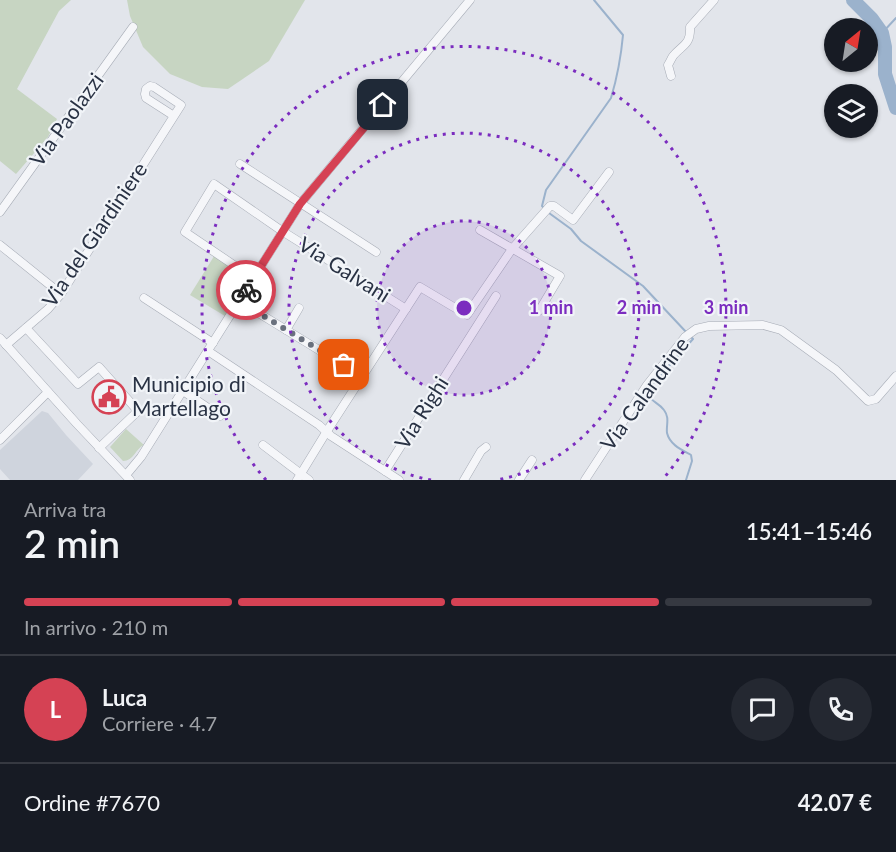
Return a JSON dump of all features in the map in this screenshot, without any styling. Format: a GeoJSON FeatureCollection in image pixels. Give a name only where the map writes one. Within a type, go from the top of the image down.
{"type":"FeatureCollection","features":[{"type":"Feature","properties":{"kind":"street"},"geometry":{"type":"LineString","coordinates":[[0,339],[128,478],[300,204],[470,0]]}},
{"type":"Feature","properties":{"kind":"street"},"geometry":{"type":"LineString","coordinates":[[670,76],[668,66],[673,56],[687,44],[690,27],[714,0]]}},
{"type":"Feature","properties":{"kind":"street","name":"Via Paolazzi"},"geometry":{"type":"LineString","coordinates":[[0,212],[133,27]]}},
{"type":"Feature","properties":{"kind":"street"},"geometry":{"type":"LineString","coordinates":[[150,86],[154,87],[181,105],[174,116],[146,98],[146,89],[150,86]]}},
{"type":"Feature","properties":{"kind":"street","name":"Via del Giardiniere"},"geometry":{"type":"LineString","coordinates":[[6,345],[48,309],[61,294],[174,116]]}},
{"type":"Feature","properties":{"kind":"street"},"geometry":{"type":"LineString","coordinates":[[240,164],[376,252]]}},
{"type":"Feature","properties":{"kind":"street"},"geometry":{"type":"LineString","coordinates":[[467,315],[512,249],[550,206],[554,206],[573,220],[609,172]]}},
{"type":"Feature","properties":{"kind":"street","name":"Via Galvani"},"geometry":{"type":"LineString","coordinates":[[253,278],[185,232],[214,184],[282,231],[406,309]]}},
{"type":"Feature","properties":{"kind":"street"},"geometry":{"type":"LineString","coordinates":[[480,230],[560,276],[539,311]]}},
{"type":"Feature","properties":{"kind":"street"},"geometry":{"type":"LineString","coordinates":[[0,245],[61,294]]}},
{"type":"Feature","properties":{"kind":"street"},"geometry":{"type":"LineString","coordinates":[[299,477],[420,287],[479,322]]}},
{"type":"Feature","properties":{"kind":"street","name":"Via Righi"},"geometry":{"type":"LineString","coordinates":[[208,351],[385,471],[496,296]]}},
{"type":"Feature","properties":{"kind":"street"},"geometry":{"type":"LineString","coordinates":[[144,298],[213,343]]}},
{"type":"Feature","properties":{"kind":"street"},"geometry":{"type":"LineString","coordinates":[[239,301],[363,377]]}},
{"type":"Feature","properties":{"kind":"street"},"geometry":{"type":"LineString","coordinates":[[286,330],[299,308]]}},
{"type":"Feature","properties":{"kind":"street","name":"Via Calandrine"},"geometry":{"type":"LineString","coordinates":[[585,480],[647,385],[688,334],[702,326],[764,325],[781,330],[836,370],[868,401],[876,399],[896,376]]}},
{"type":"Feature","properties":{"kind":"street"},"geometry":{"type":"LineString","coordinates":[[26,328],[78,384],[99,367],[138,411],[99,448]]}},
{"type":"Feature","properties":{"kind":"street"},"geometry":{"type":"LineString","coordinates":[[183,391],[220,416]]}},
{"type":"Feature","properties":{"kind":"street"},"geometry":{"type":"LineString","coordinates":[[0,440],[48,392]]}},
{"type":"Feature","properties":{"kind":"street"},"geometry":{"type":"LineString","coordinates":[[263,445],[299,477],[309,480]]}},
{"type":"Feature","properties":{"kind":"street"},"geometry":{"type":"LineString","coordinates":[[464,480],[481,451],[486,447]]}},
{"type":"Feature","properties":{"kind":"street"},"geometry":{"type":"LineString","coordinates":[[519,480],[531,460]]}},
{"type":"Feature","properties":{"kind":"street"},"geometry":{"type":"LineString","coordinates":[[385,471],[399,480]]}},
{"type":"Feature","properties":{"kind":"shaded area"},"geometry":{"type":"Polygon","coordinates":[[[42,411],[48,413],[93,464],[78,480],[10,480],[0,469],[0,450],[42,411]]]}},
{"type":"Feature","properties":{"kind":"green space"},"geometry":{"type":"Polygon","coordinates":[[[0,0],[71,0],[59,11],[17,89],[57,119],[48,137],[16,174],[0,161],[0,0]]]}},
{"type":"Feature","properties":{"kind":"green space"},"geometry":{"type":"Polygon","coordinates":[[[127,0],[305,0],[269,61],[228,89],[202,87],[170,74],[143,47],[130,16],[127,0]]]}},
{"type":"Feature","properties":{"kind":"green space"},"geometry":{"type":"Polygon","coordinates":[[[216,253],[250,276],[225,316],[190,295],[216,253]]]}},
{"type":"Feature","properties":{"kind":"green space"},"geometry":{"type":"Polygon","coordinates":[[[126,429],[144,445],[130,459],[123,461],[110,447],[126,429]]]}},
{"type":"Feature","properties":{"kind":"waterway"},"geometry":{"type":"LineString","coordinates":[[544,208],[542,206],[546,190],[611,98],[615,83],[623,35],[594,0]]}},
{"type":"Feature","properties":{"kind":"waterway"},"geometry":{"type":"LineString","coordinates":[[853,0],[882,33],[885,47],[885,74],[896,108]]}},
{"type":"Feature","properties":{"kind":"waterway"},"geometry":{"type":"LineString","coordinates":[[882,33],[896,18]]}},
{"type":"Feature","properties":{"kind":"waterway"},"geometry":{"type":"LineString","coordinates":[[549,213],[571,229],[581,241],[643,286],[687,333]]}},
{"type":"Feature","properties":{"kind":"waterway"},"geometry":{"type":"LineString","coordinates":[[686,480],[692,461],[691,455],[671,441],[667,433],[666,413],[648,394],[650,387],[693,339],[691,337]]}},
{"type":"Feature","properties":{"kind":"way so far"},"geometry":{"type":"LineString","coordinates":[[246,290],[239,301],[344,365]]}},
{"type":"Feature","properties":{"kind":"place","name":"Municipio di Martellago"},"geometry":{"type":"Point","coordinates":[109,397]}},
{"type":"Feature","properties":{"kind":"route"},"geometry":{"type":"LineString","coordinates":[[246,290],[300,204],[383,105]]}}]}
